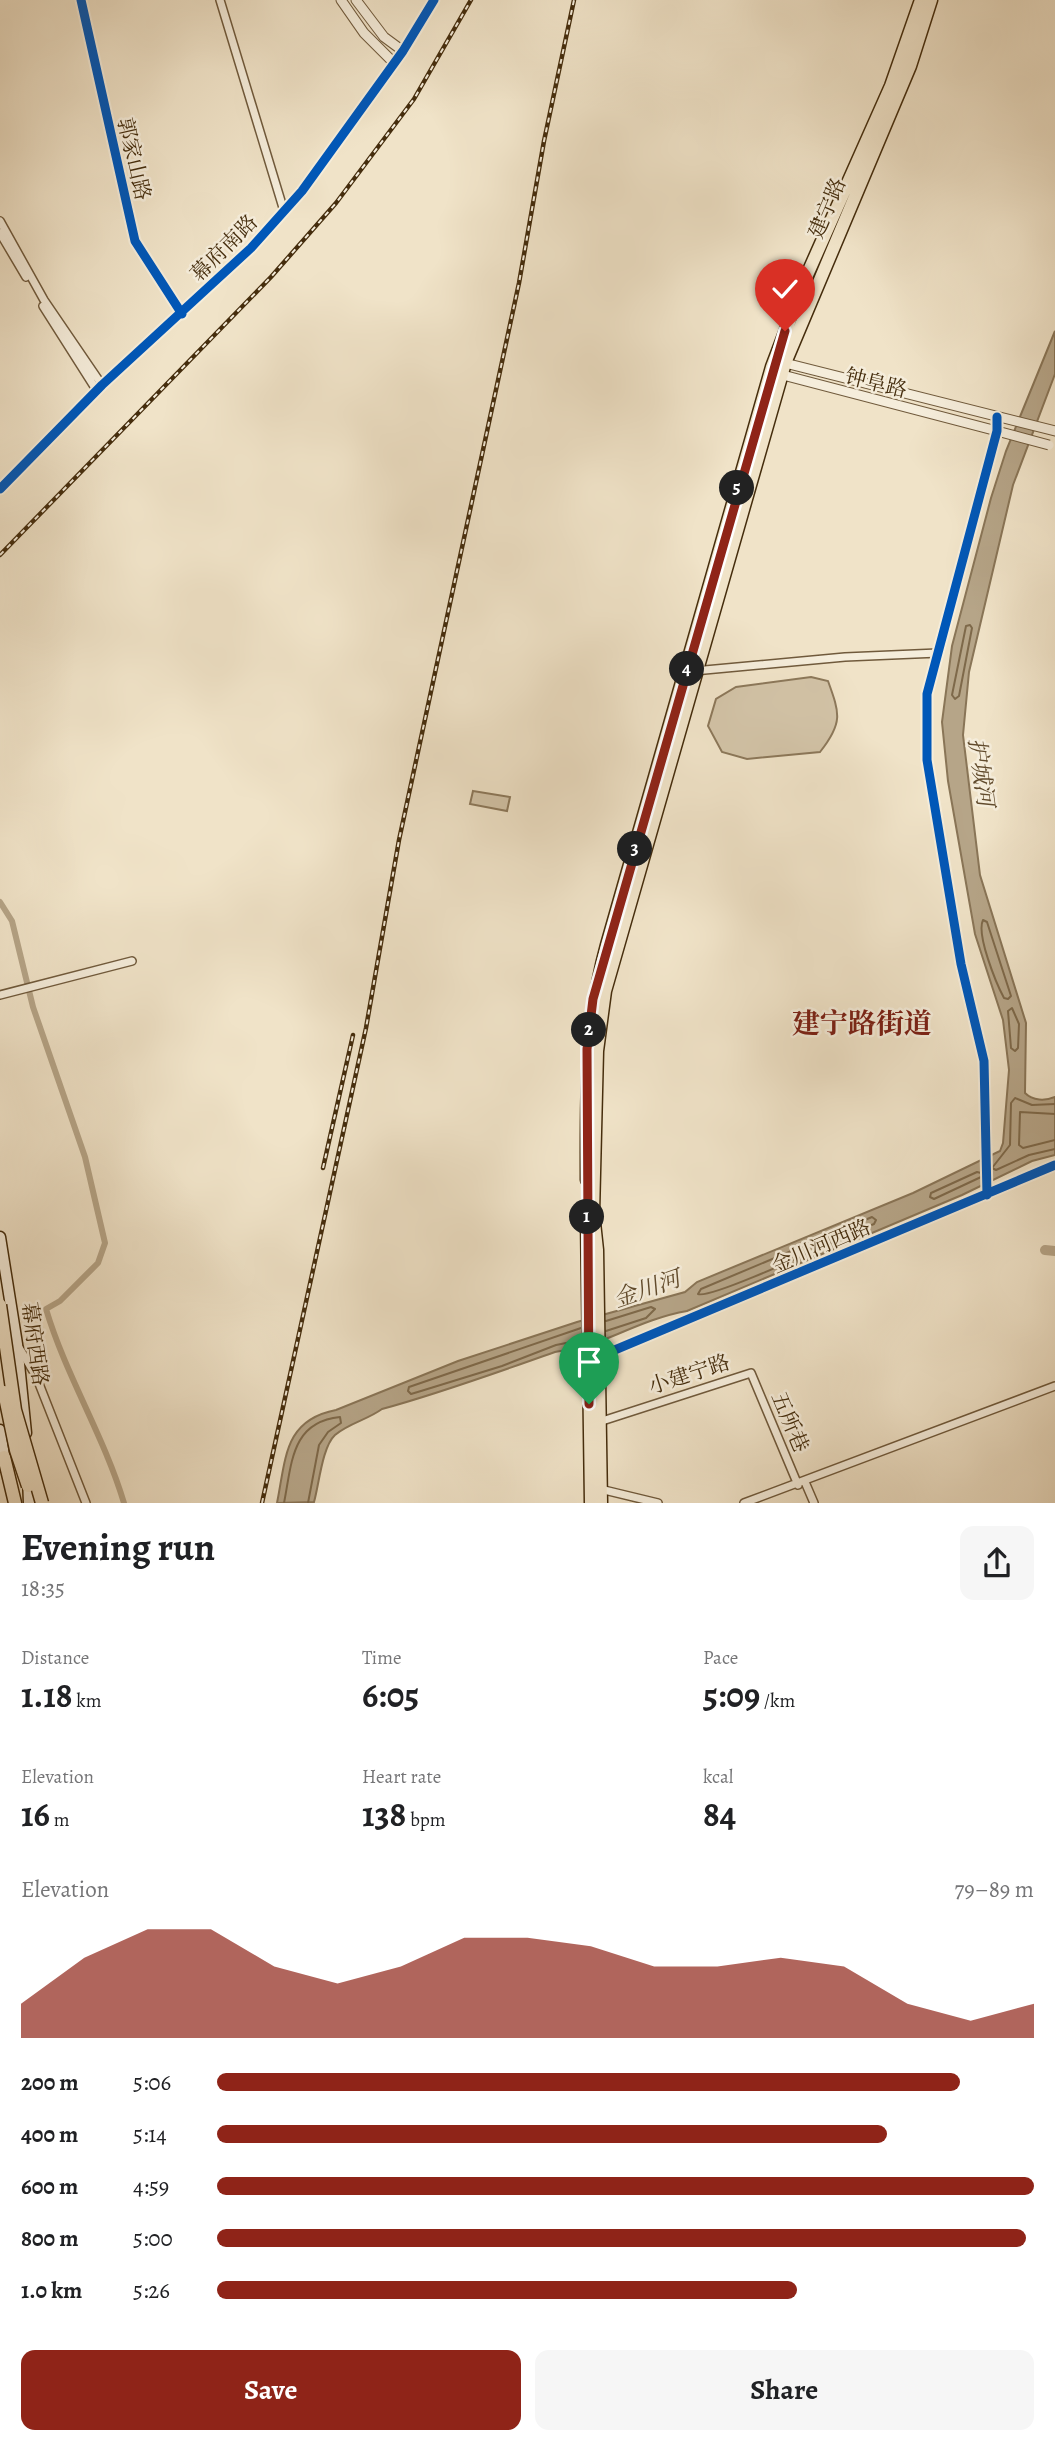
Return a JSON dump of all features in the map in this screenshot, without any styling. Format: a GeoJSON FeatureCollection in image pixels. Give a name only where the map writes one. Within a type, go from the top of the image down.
{"type":"FeatureCollection","features":[{"type":"Feature","properties":{"kind":"main road","name":"建宁路"},"geometry":{"type":"LineString","coordinates":[[601,1496],[590,1213],[597,1051],[605,991],[693,671],[807,275],[891,86],[921,0]]}},
{"type":"Feature","properties":{"kind":"main road","name":"建宁路"},"geometry":{"type":"LineString","coordinates":[[779,369],[910,66],[931,0]]}},
{"type":"Feature","properties":{"kind":"main road","name":"幕府西路"},"geometry":{"type":"LineString","coordinates":[[0,1244],[4,1289],[17,1344],[31,1503]]}},
{"type":"Feature","properties":{"kind":"main road","name":"幕府西路"},"geometry":{"type":"LineString","coordinates":[[0,1306],[15,1409],[42,1503]]}},
{"type":"Feature","properties":{"kind":"main road"},"geometry":{"type":"LineString","coordinates":[[0,1328],[4,1351],[12,1370],[20,1380]]}},
{"type":"Feature","properties":{"kind":"main road","name":"建宁路"},"geometry":{"type":"LineString","coordinates":[[592,1503],[595,1350]]}},
{"type":"Feature","properties":{"kind":"main road","name":"幕府西路"},"geometry":{"type":"LineString","coordinates":[[0,1364],[16,1450],[31,1503]]}},
{"type":"Feature","properties":{"kind":"main road"},"geometry":{"type":"LineString","coordinates":[[0,1430],[9,1503]]}},
{"type":"Feature","properties":{"kind":"main road"},"geometry":{"type":"LineString","coordinates":[[4,1457],[15,1503]]}},
{"type":"Feature","properties":{"kind":"street","name":"郭家山路"},"geometry":{"type":"LineString","coordinates":[[81,0],[135,241],[182,314]]}},
{"type":"Feature","properties":{"kind":"street"},"geometry":{"type":"LineString","coordinates":[[220,0],[284,211]]}},
{"type":"Feature","properties":{"kind":"street"},"geometry":{"type":"LineString","coordinates":[[341,0],[376,48],[394,63]]}},
{"type":"Feature","properties":{"kind":"street"},"geometry":{"type":"LineString","coordinates":[[356,0],[384,37],[403,51]]}},
{"type":"Feature","properties":{"kind":"street","name":"幕府南路"},"geometry":{"type":"LineString","coordinates":[[0,489],[100,388],[251,248],[302,191],[403,51],[434,0]]}},
{"type":"Feature","properties":{"kind":"street"},"geometry":{"type":"LineString","coordinates":[[357,24],[365,24],[367,16]]}},
{"type":"Feature","properties":{"kind":"street"},"geometry":{"type":"LineString","coordinates":[[0,221],[44,300],[100,388]]}},
{"type":"Feature","properties":{"kind":"street"},"geometry":{"type":"LineString","coordinates":[[0,233],[100,388]]}},
{"type":"Feature","properties":{"kind":"street","name":"钟阜路"},"geometry":{"type":"LineString","coordinates":[[779,369],[1055,431]]}},
{"type":"Feature","properties":{"kind":"street","name":"钟阜路"},"geometry":{"type":"LineString","coordinates":[[779,369],[1052,446]]}},
{"type":"Feature","properties":{"kind":"street"},"geometry":{"type":"LineString","coordinates":[[988,1195],[984,1061],[961,964],[927,760],[927,694],[997,431],[997,417]]}},
{"type":"Feature","properties":{"kind":"street"},"geometry":{"type":"LineString","coordinates":[[693,671],[845,657],[938,653]]}},
{"type":"Feature","properties":{"kind":"street"},"geometry":{"type":"LineString","coordinates":[[0,995],[132,961]]}},
{"type":"Feature","properties":{"kind":"street","name":"金川河西路"},"geometry":{"type":"LineString","coordinates":[[595,1350],[988,1195],[1055,1165]]}},
{"type":"Feature","properties":{"kind":"street"},"geometry":{"type":"LineString","coordinates":[[17,1344],[20,1344],[36,1376],[86,1503]]}},
{"type":"Feature","properties":{"kind":"street","name":"小建宁路"},"geometry":{"type":"LineString","coordinates":[[599,1422],[751,1373]]}},
{"type":"Feature","properties":{"kind":"street","name":"五所巷"},"geometry":{"type":"LineString","coordinates":[[751,1373],[801,1483],[814,1503]]}},
{"type":"Feature","properties":{"kind":"street"},"geometry":{"type":"LineString","coordinates":[[744,1503],[1055,1386]]}},
{"type":"Feature","properties":{"kind":"street"},"geometry":{"type":"LineString","coordinates":[[601,1496],[657,1503]]}},
{"type":"Feature","properties":{"kind":"shaded area"},"geometry":{"type":"Polygon","coordinates":[[[811,677],[828,681],[837,710],[833,733],[820,752],[747,759],[722,752],[708,726],[716,699],[736,687],[811,677]]]}},
{"type":"Feature","properties":{"kind":"shaded area"},"geometry":{"type":"Polygon","coordinates":[[[473,791],[510,797],[507,811],[470,804],[473,791]]]}},
{"type":"Feature","properties":{"kind":"water"},"geometry":{"type":"Polygon","coordinates":[[[1055,331],[1055,374],[1013,485],[969,672],[963,735],[980,875],[1026,1023],[1025,1093],[1039,1100],[1055,1097],[1055,1155],[1032,1161],[962,1195],[687,1311],[647,1322],[582,1348],[555,1352],[382,1409],[335,1435],[324,1457],[314,1502],[277,1503],[290,1443],[306,1422],[319,1415],[458,1361],[577,1322],[685,1292],[697,1282],[913,1193],[1000,1151],[1009,1070],[1003,1020],[975,934],[948,781],[942,722],[952,646],[991,498],[1006,451],[1055,331]]]}},
{"type":"Feature","properties":{"kind":"waterway"},"geometry":{"type":"LineString","coordinates":[[0,902],[12,921],[33,1007],[85,1157],[105,1243],[98,1263],[60,1301],[46,1309],[124,1503]]}},
{"type":"Feature","properties":{"kind":"waterway","name":"护城河"},"geometry":{"type":"LineString","coordinates":[[1045,1250],[1055,1251]]}},
{"type":"Feature","properties":{"kind":"railway"},"geometry":{"type":"LineString","coordinates":[[0,555],[271,277],[336,203],[414,99],[471,0]]}},
{"type":"Feature","properties":{"kind":"railway"},"geometry":{"type":"LineString","coordinates":[[262,1503],[366,1028],[399,840],[519,283],[544,141],[574,0]]}},
{"type":"Feature","properties":{"kind":"railway"},"geometry":{"type":"LineString","coordinates":[[323,1168],[353,1035]]}},
{"type":"Feature","properties":{"kind":"cycle path"},"geometry":{"type":"LineString","coordinates":[[81,0],[135,241],[182,314]]}},
{"type":"Feature","properties":{"kind":"cycle path"},"geometry":{"type":"LineString","coordinates":[[0,489],[102,385],[251,248],[302,191],[403,51],[434,0]]}},
{"type":"Feature","properties":{"kind":"cycle path"},"geometry":{"type":"LineString","coordinates":[[987,1195],[984,1061],[961,964],[927,760],[927,694],[997,431],[997,417]]}},
{"type":"Feature","properties":{"kind":"cycle path"},"geometry":{"type":"LineString","coordinates":[[598,1357],[1055,1165]]}},
{"type":"Feature","properties":{"kind":"district","name":"建宁路街道"},"geometry":{"type":"Point","coordinates":[862,1024]}},
{"type":"Feature","properties":{"kind":"route"},"geometry":{"type":"LineString","coordinates":[[589,1404],[587,1049],[593,999],[762,400],[785,331]]}},
{"type":"Feature","properties":{"kind":"water label","name":"金川河"},"geometry":{"type":"Point","coordinates":[647,1289]}}]}
